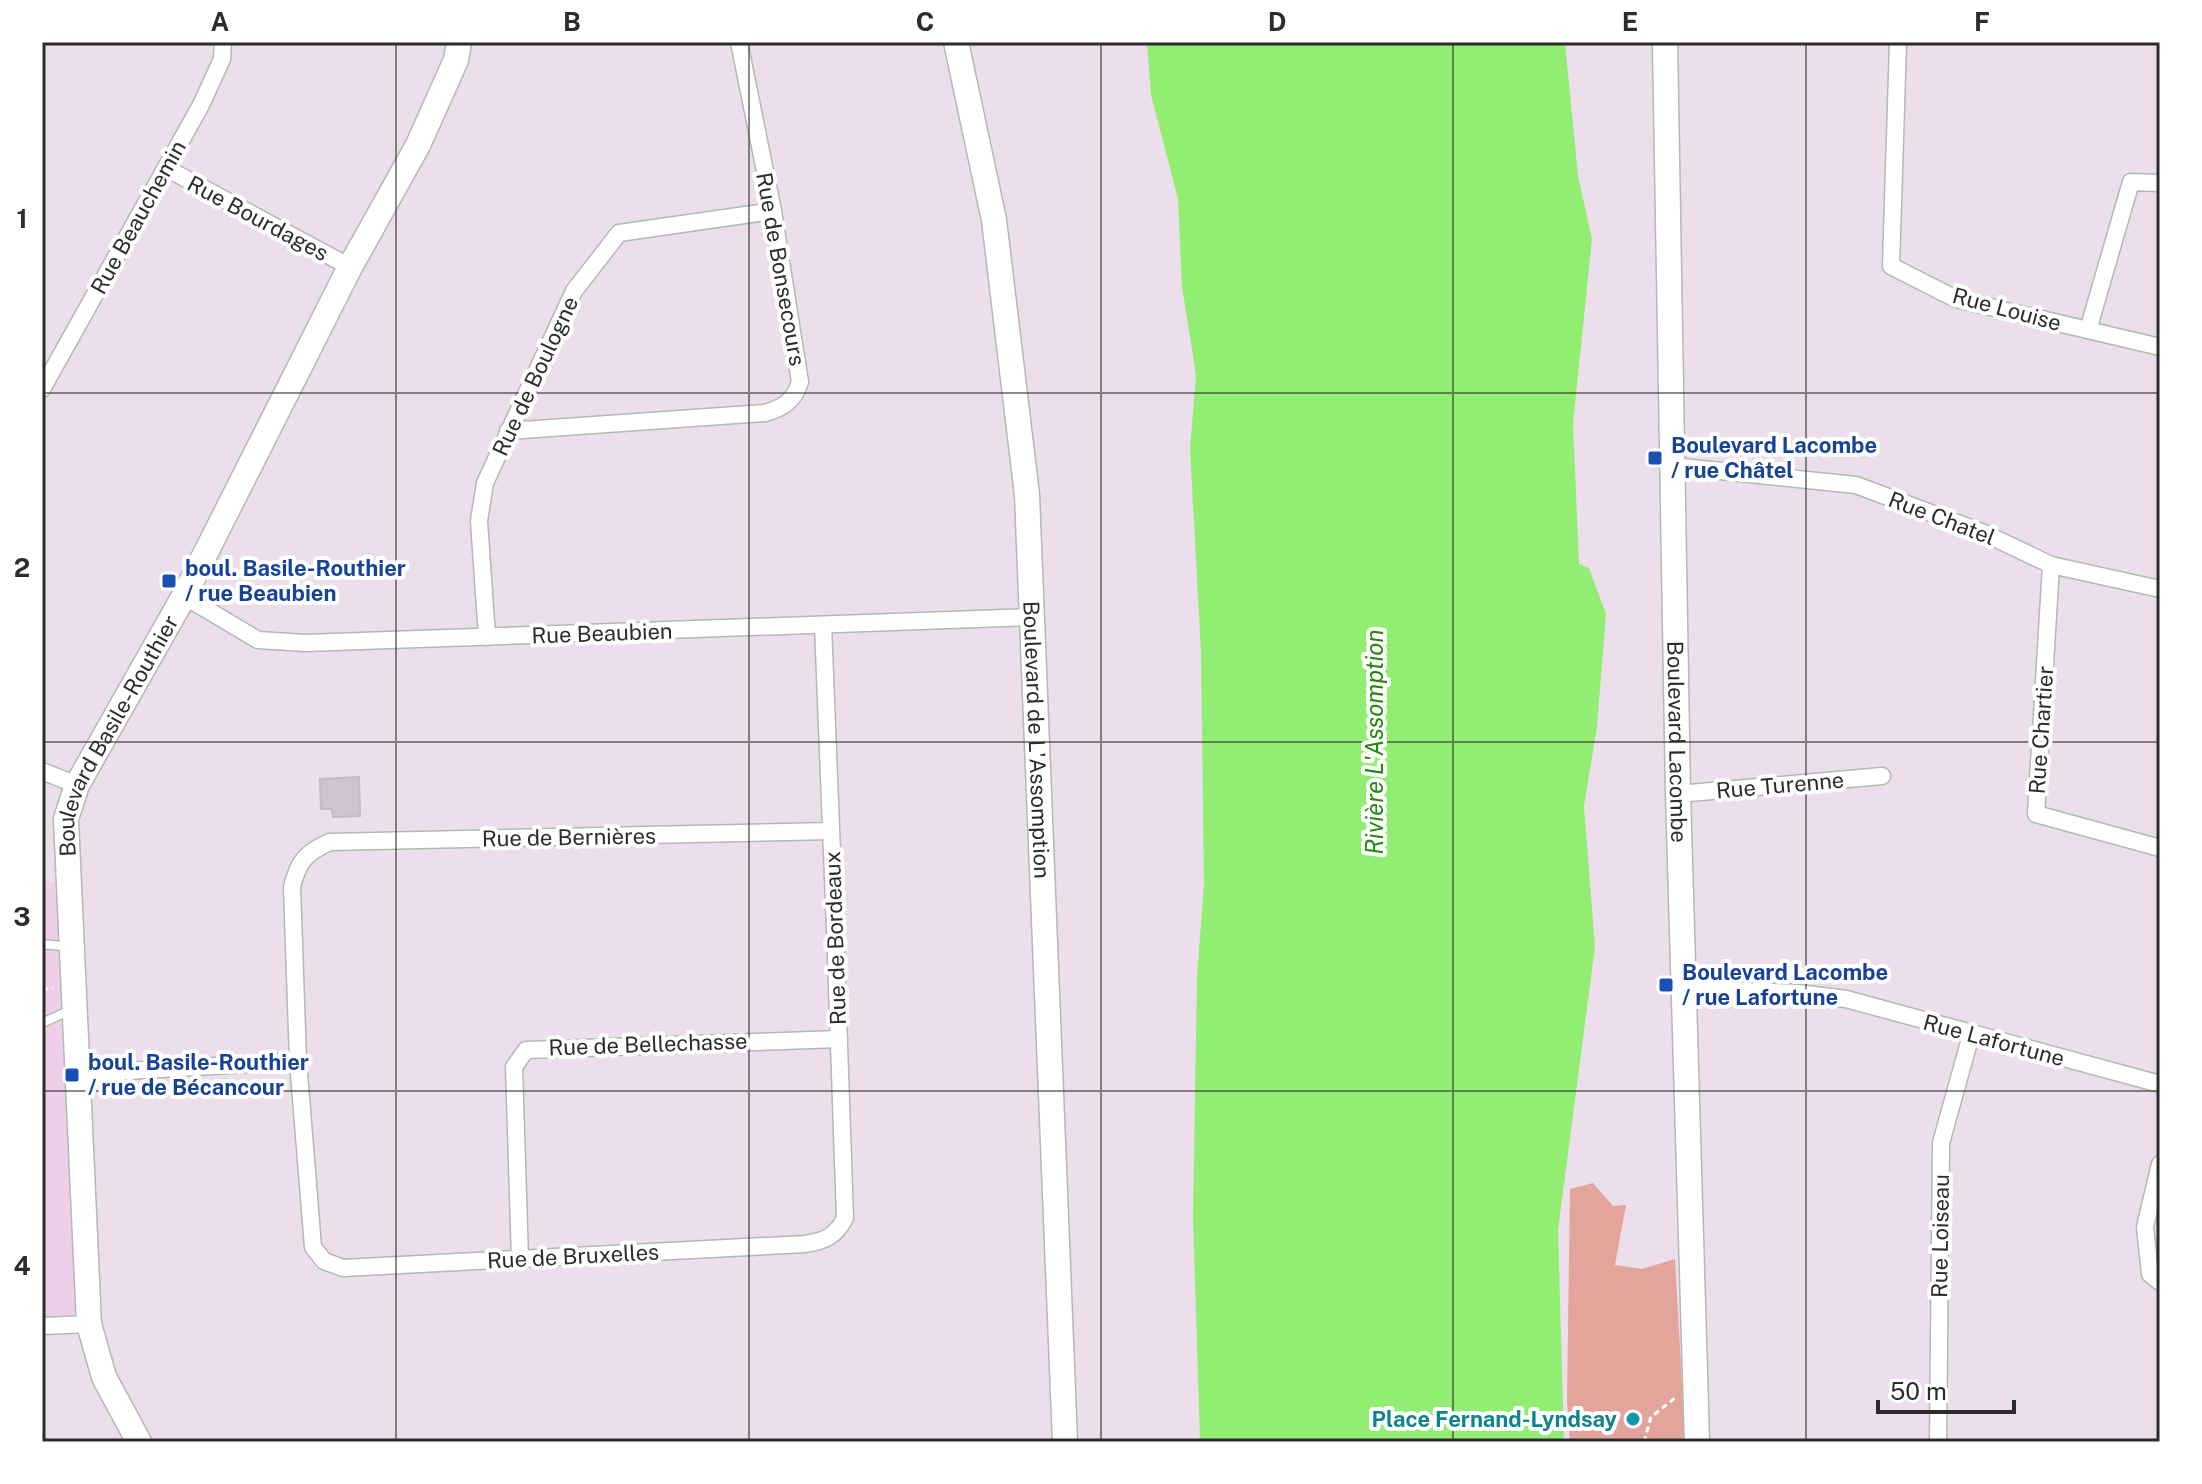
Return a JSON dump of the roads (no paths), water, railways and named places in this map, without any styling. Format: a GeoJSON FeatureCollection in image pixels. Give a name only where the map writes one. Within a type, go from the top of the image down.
{"type":"FeatureCollection","features":[{"type":"Feature","properties":{"kind":"street","name":"Rue Beauchemin"},"geometry":{"type":"LineString","coordinates":[[44,382],[201,105],[222,59],[223,42]]}},
{"type":"Feature","properties":{"kind":"street","name":"Boulevard Basile-Routhier"},"geometry":{"type":"LineString","coordinates":[[139,1442],[104,1377],[89,1324],[66,819],[77,785],[184,596],[350,267],[434,112],[456,60],[459,42]]}},
{"type":"Feature","properties":{"kind":"street","name":"Rue de Bonsecours"},"geometry":{"type":"LineString","coordinates":[[508,431],[765,413],[780,409],[795,396],[800,382],[773,211],[739,42]]}},
{"type":"Feature","properties":{"kind":"street","name":"Boulevard de L'Assomption"},"geometry":{"type":"LineString","coordinates":[[956,42],[994,220],[1027,495],[1065,1442]]}},
{"type":"Feature","properties":{"kind":"street","name":"Boulevard Lacombe"},"geometry":{"type":"LineString","coordinates":[[1665,42],[1678,794],[1697,1442]]}},
{"type":"Feature","properties":{"kind":"street","name":"Rue Louise"},"geometry":{"type":"LineString","coordinates":[[1898,42],[1891,266],[1956,299],[2160,347]]}},
{"type":"Feature","properties":{"kind":"street","name":"Rue Bourdages"},"geometry":{"type":"LineString","coordinates":[[166,168],[350,267]]}},
{"type":"Feature","properties":{"kind":"street"},"geometry":{"type":"LineString","coordinates":[[2088,330],[2131,182],[2160,183]]}},
{"type":"Feature","properties":{"kind":"street","name":"Rue de Boulogne"},"geometry":{"type":"LineString","coordinates":[[487,637],[479,521],[485,483],[574,291],[619,233],[773,211]]}},
{"type":"Feature","properties":{"kind":"street","name":"Rue Chatel"},"geometry":{"type":"LineString","coordinates":[[1672,466],[1856,485],[1984,533],[2051,565],[2160,589]]}},
{"type":"Feature","properties":{"kind":"street","name":"Rue Chartier"},"geometry":{"type":"LineString","coordinates":[[2051,565],[2036,814],[2160,848]]}},
{"type":"Feature","properties":{"kind":"street","name":"Rue Beaubien"},"geometry":{"type":"LineString","coordinates":[[184,596],[258,640],[305,643],[1033,617]]}},
{"type":"Feature","properties":{"kind":"street","name":"Rue de Bordeaux"},"geometry":{"type":"LineString","coordinates":[[823,625],[845,1218],[838,1231],[823,1241]]}},
{"type":"Feature","properties":{"kind":"street"},"geometry":{"type":"LineString","coordinates":[[42,771],[77,785]]}},
{"type":"Feature","properties":{"kind":"street","name":"Rue Turenne"},"geometry":{"type":"LineString","coordinates":[[1678,794],[1882,776]]}},
{"type":"Feature","properties":{"kind":"street","name":"Rue de Bernières"},"geometry":{"type":"LineString","coordinates":[[298,1061],[292,887],[297,867],[309,851],[330,842],[831,831]]}},
{"type":"Feature","properties":{"kind":"street","name":"Rue Lafortune"},"geometry":{"type":"LineString","coordinates":[[1683,989],[1798,993],[1846,999],[2160,1084]]}},
{"type":"Feature","properties":{"kind":"street","name":"Rue Loiseau"},"geometry":{"type":"LineString","coordinates":[[1938,1442],[1941,1143],[1971,1035]]}},
{"type":"Feature","properties":{"kind":"street","name":"Rue de Bellechasse"},"geometry":{"type":"LineString","coordinates":[[520,1259],[514,1067],[526,1050],[839,1039]]}},
{"type":"Feature","properties":{"kind":"street"},"geometry":{"type":"LineString","coordinates":[[77,1074],[298,1061]]}},
{"type":"Feature","properties":{"kind":"street","name":"Rue de Bruxelles"},"geometry":{"type":"LineString","coordinates":[[298,1061],[313,1247],[324,1261],[343,1268],[823,1241]]}},
{"type":"Feature","properties":{"kind":"street"},"geometry":{"type":"LineString","coordinates":[[2160,1164],[2145,1227],[2150,1274],[2160,1282]]}},
{"type":"Feature","properties":{"kind":"street"},"geometry":{"type":"LineString","coordinates":[[42,1326],[89,1324]]}},
{"type":"Feature","properties":{"kind":"lane"},"geometry":{"type":"LineString","coordinates":[[42,944],[71,947]]}},
{"type":"Feature","properties":{"kind":"lane"},"geometry":{"type":"LineString","coordinates":[[42,1023],[74,1009]]}},
{"type":"Feature","properties":{"kind":"water","name":"Rivière L'Assomption"},"geometry":{"type":"Polygon","coordinates":[[[1147,42],[1565,42],[1578,176],[1592,239],[1573,424],[1579,564],[1589,568],[1606,614],[1597,727],[1584,806],[1595,947],[1558,1230],[1564,1442],[1200,1442],[1193,1217],[1197,976],[1204,885],[1201,652],[1190,449],[1196,375],[1182,287],[1178,199],[1151,95],[1147,42]]]}},
{"type":"Feature","properties":{"kind":"place","name":"Boulevard Lacombe / rue Châtel"},"geometry":{"type":"Point","coordinates":[1655,458]}},
{"type":"Feature","properties":{"kind":"place","name":"boul. Basile-Routhier / rue Beaubien"},"geometry":{"type":"Point","coordinates":[169,581]}},
{"type":"Feature","properties":{"kind":"place","name":"Boulevard Lacombe / rue Lafortune"},"geometry":{"type":"Point","coordinates":[1666,985]}},
{"type":"Feature","properties":{"kind":"place","name":"boul. Basile-Routhier / rue de Bécancour"},"geometry":{"type":"Point","coordinates":[72,1075]}},
{"type":"Feature","properties":{"kind":"place","name":"Place Fernand-Lyndsay"},"geometry":{"type":"Point","coordinates":[1633,1419]}}]}
